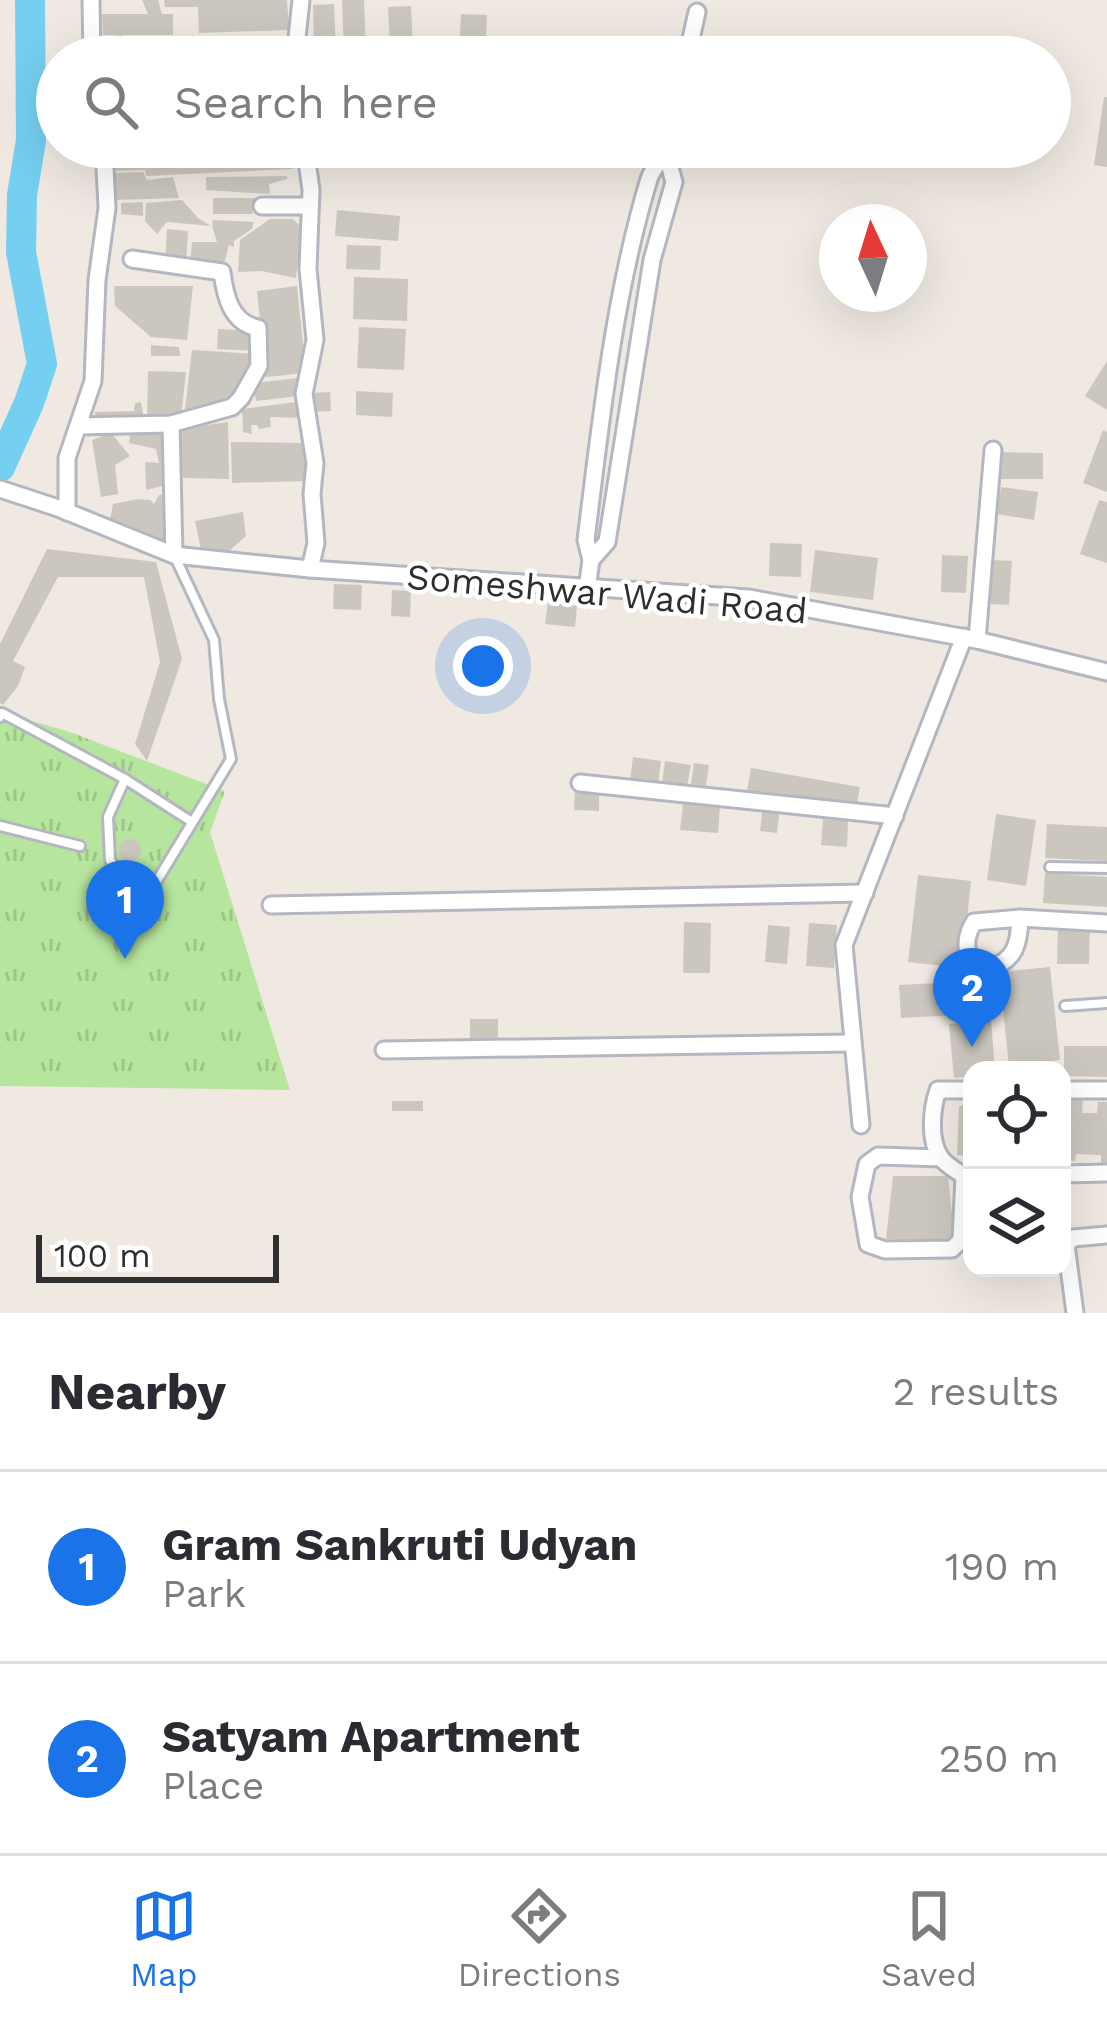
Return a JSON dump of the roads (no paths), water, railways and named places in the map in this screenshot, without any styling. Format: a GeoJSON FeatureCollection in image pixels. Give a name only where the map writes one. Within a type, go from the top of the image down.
{"type":"FeatureCollection","features":[{"type":"Feature","properties":{"kind":"street"},"geometry":{"type":"LineString","coordinates":[[91,0],[92,36]]}},
{"type":"Feature","properties":{"kind":"street"},"geometry":{"type":"LineString","coordinates":[[298,36],[302,0]]}},
{"type":"Feature","properties":{"kind":"street"},"geometry":{"type":"LineString","coordinates":[[692,36],[699,4]]}},
{"type":"Feature","properties":{"kind":"street"},"geometry":{"type":"LineString","coordinates":[[63,510],[67,458],[93,381],[97,280],[107,208],[105,168]]}},
{"type":"Feature","properties":{"kind":"street"},"geometry":{"type":"LineString","coordinates":[[307,168],[308,269],[315,340],[304,394],[316,463],[312,494],[316,542],[310,569]]}},
{"type":"Feature","properties":{"kind":"street"},"geometry":{"type":"LineString","coordinates":[[587,589],[591,560],[586,540],[603,403],[623,290],[654,168]]}},
{"type":"Feature","properties":{"kind":"street"},"geometry":{"type":"LineString","coordinates":[[591,560],[607,542],[652,260],[674,182],[671,168]]}},
{"type":"Feature","properties":{"kind":"street"},"geometry":{"type":"LineString","coordinates":[[262,206],[310,206]]}},
{"type":"Feature","properties":{"kind":"street"},"geometry":{"type":"LineString","coordinates":[[78,426],[171,424],[232,406],[260,366],[258,328],[248,326],[230,307],[222,272],[132,259]]}},
{"type":"Feature","properties":{"kind":"street"},"geometry":{"type":"LineString","coordinates":[[171,424],[174,555]]}},
{"type":"Feature","properties":{"kind":"street"},"geometry":{"type":"LineString","coordinates":[[861,1125],[844,945],[971,639],[993,450]]}},
{"type":"Feature","properties":{"kind":"street","name":"Someshwar Wadi Road"},"geometry":{"type":"LineString","coordinates":[[0,489],[174,555],[310,569],[749,598],[971,639],[1107,671]]}},
{"type":"Feature","properties":{"kind":"street"},"geometry":{"type":"LineString","coordinates":[[580,783],[895,817]]}},
{"type":"Feature","properties":{"kind":"street"},"geometry":{"type":"LineString","coordinates":[[271,905],[865,893]]}},
{"type":"Feature","properties":{"kind":"street"},"geometry":{"type":"LineString","coordinates":[[1020,918],[1107,923]]}},
{"type":"Feature","properties":{"kind":"street"},"geometry":{"type":"LineString","coordinates":[[384,1050],[853,1043]]}},
{"type":"Feature","properties":{"kind":"street"},"geometry":{"type":"LineString","coordinates":[[941,1158],[935,1143],[933,1107],[938,1090],[963,1090]]}},
{"type":"Feature","properties":{"kind":"street"},"geometry":{"type":"LineString","coordinates":[[1071,1090],[1107,1090]]}},
{"type":"Feature","properties":{"kind":"street"},"geometry":{"type":"LineString","coordinates":[[963,1173],[941,1158],[878,1156],[867,1164],[860,1197],[868,1244],[885,1250],[952,1249],[961,1240],[963,1222]]}},
{"type":"Feature","properties":{"kind":"street"},"geometry":{"type":"LineString","coordinates":[[1071,1174],[1107,1173]]}},
{"type":"Feature","properties":{"kind":"street"},"geometry":{"type":"LineString","coordinates":[[1075,1313],[1066,1245],[1073,1238],[1107,1235]]}},
{"type":"Feature","properties":{"kind":"lane"},"geometry":{"type":"LineString","coordinates":[[125,779],[108,817],[110,860],[141,907],[231,759],[214,640],[174,555]]}},
{"type":"Feature","properties":{"kind":"lane"},"geometry":{"type":"LineString","coordinates":[[0,717],[2,713],[125,779],[193,822]]}},
{"type":"Feature","properties":{"kind":"lane"},"geometry":{"type":"LineString","coordinates":[[0,826],[80,846]]}},
{"type":"Feature","properties":{"kind":"lane"},"geometry":{"type":"LineString","coordinates":[[1050,868],[1107,868]]}},
{"type":"Feature","properties":{"kind":"lane"},"geometry":{"type":"LineString","coordinates":[[1065,1006],[1107,1004]]}},
{"type":"Feature","properties":{"kind":"waterway"},"geometry":{"type":"LineString","coordinates":[[0,467],[42,364],[21,252],[22,195],[31,140],[30,0]]}},
{"type":"Feature","properties":{"kind":"place","name":"Gram Sankruti Udyan"},"geometry":{"type":"Point","coordinates":[125,959]}},
{"type":"Feature","properties":{"kind":"place","name":"Satyam Apartment"},"geometry":{"type":"Point","coordinates":[972,1047]}}]}
